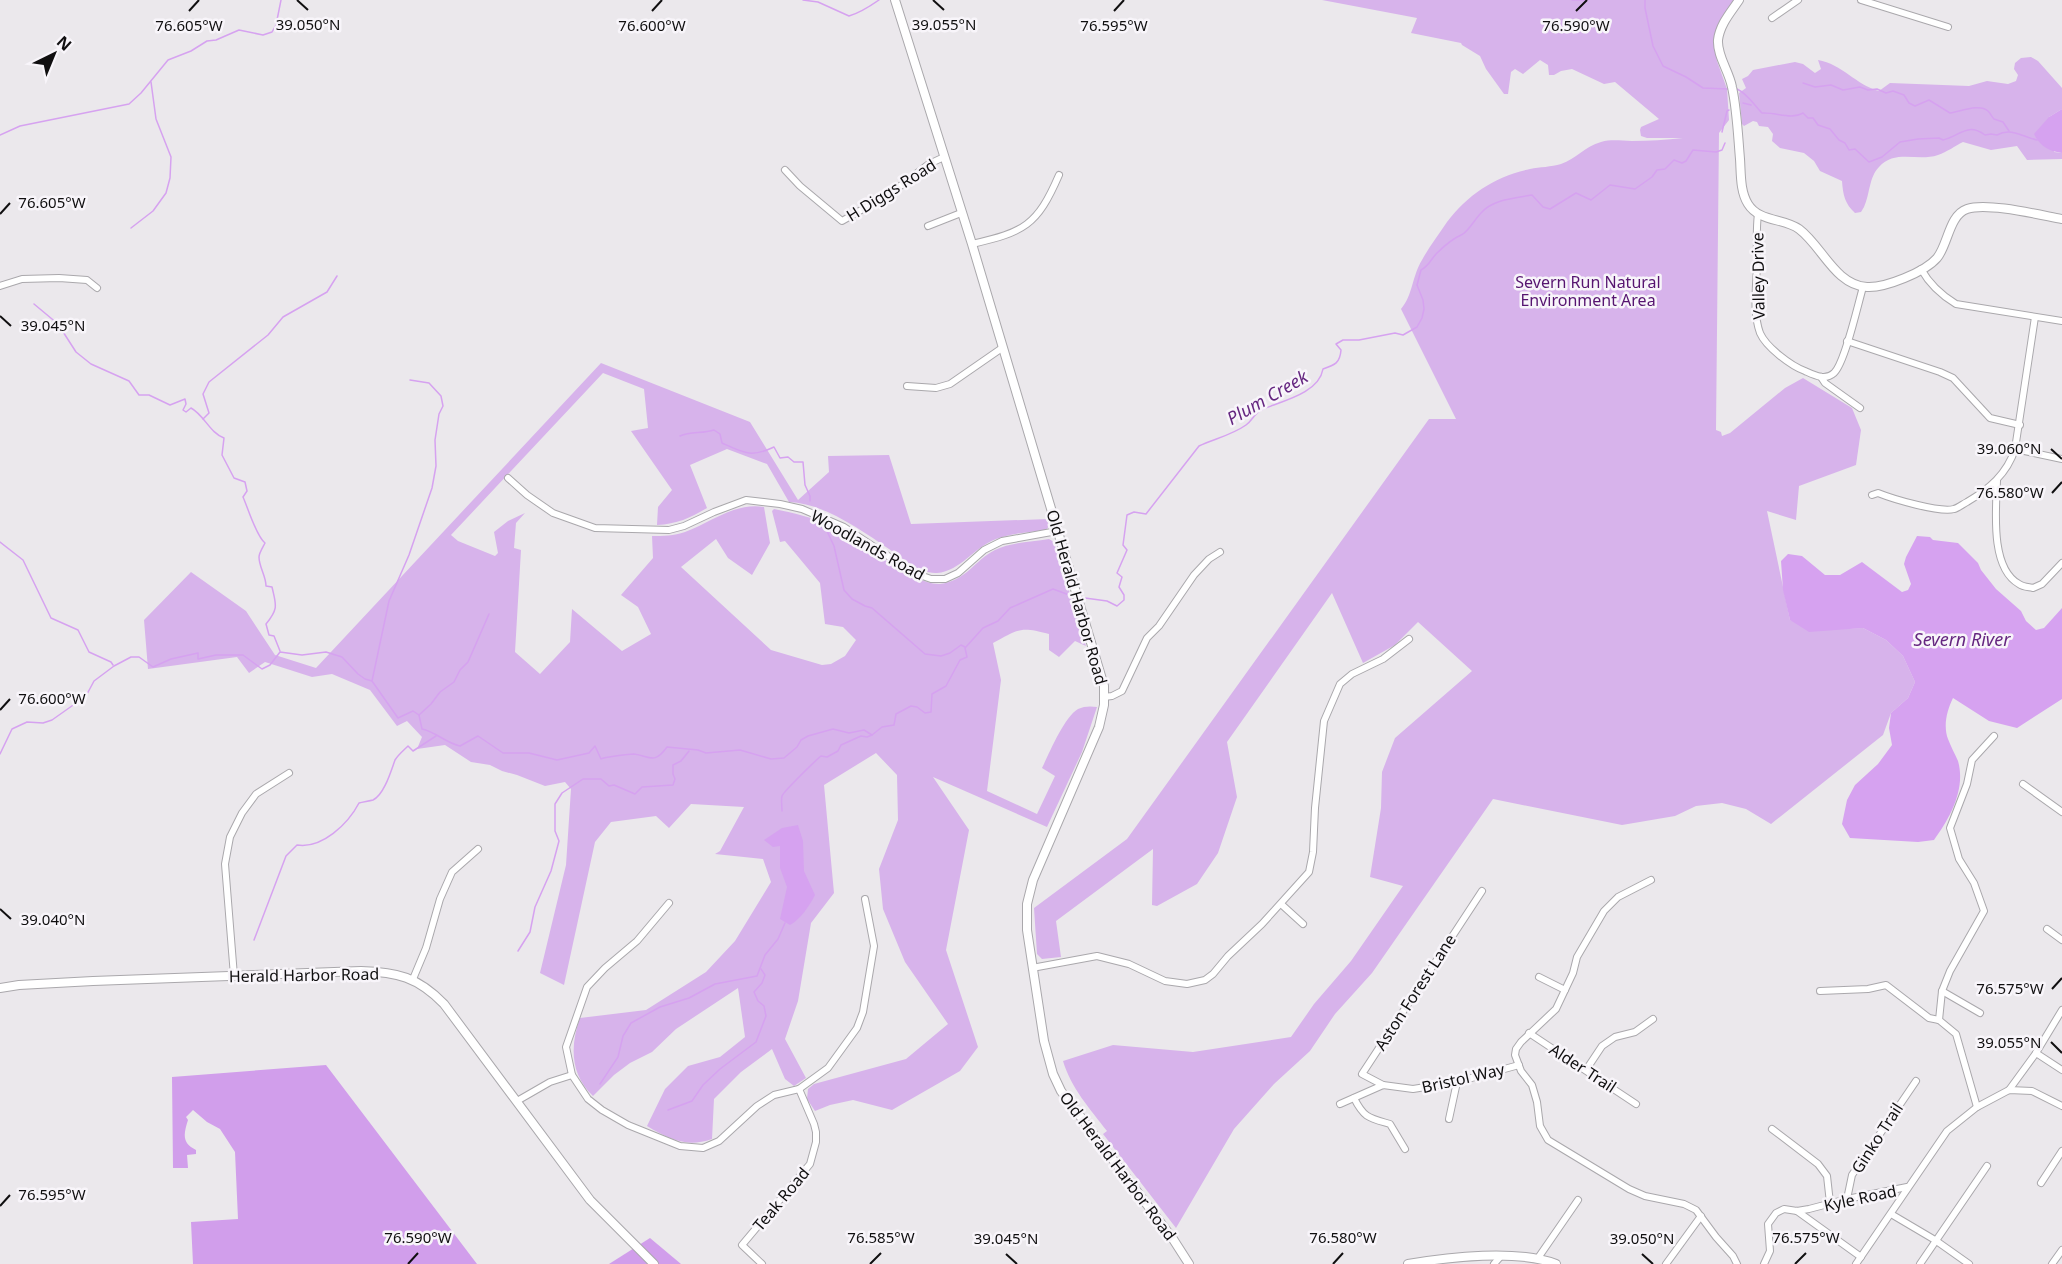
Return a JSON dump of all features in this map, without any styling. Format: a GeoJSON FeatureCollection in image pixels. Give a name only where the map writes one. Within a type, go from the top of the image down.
{"type":"FeatureCollection","features":[{"type":"Feature","properties":{"kind":"street","name":"Old Herald Harbor Road"},"geometry":{"type":"LineString","coordinates":[[895,0],[972,244],[1099,666],[1104,697],[1104,709],[1095,740],[1048,845],[1030,892],[1025,916],[1048,1057],[1053,1074],[1073,1109],[1173,1239],[1189,1264]]}},
{"type":"Feature","properties":{"kind":"street"},"geometry":{"type":"LineString","coordinates":[[1739,0],[1721,28],[1718,46],[1732,87],[1743,192],[1748,206],[1758,214],[1800,229],[1842,276],[1853,284],[1883,285],[1921,269],[1937,258],[1956,220],[1966,209],[1993,208],[2062,219]]}},
{"type":"Feature","properties":{"kind":"street"},"geometry":{"type":"LineString","coordinates":[[1772,18],[1798,0]]}},
{"type":"Feature","properties":{"kind":"street"},"geometry":{"type":"LineString","coordinates":[[1861,0],[1948,27]]}},
{"type":"Feature","properties":{"kind":"street","name":"H Diggs Road"},"geometry":{"type":"LineString","coordinates":[[785,170],[800,186],[842,221],[891,193],[929,164],[944,157]]}},
{"type":"Feature","properties":{"kind":"street"},"geometry":{"type":"LineString","coordinates":[[972,244],[1011,233],[1028,224],[1037,214],[1059,175]]}},
{"type":"Feature","properties":{"kind":"street"},"geometry":{"type":"LineString","coordinates":[[928,226],[961,213]]}},
{"type":"Feature","properties":{"kind":"street","name":"Valley Drive"},"geometry":{"type":"LineString","coordinates":[[1758,214],[1756,316],[1761,334],[1771,349],[1800,370],[1821,377],[1825,383],[1860,408]]}},
{"type":"Feature","properties":{"kind":"street"},"geometry":{"type":"LineString","coordinates":[[1921,269],[1927,280],[1942,295],[1956,304],[2062,321]]}},
{"type":"Feature","properties":{"kind":"street"},"geometry":{"type":"LineString","coordinates":[[0,286],[22,279],[58,278],[87,280],[97,288]]}},
{"type":"Feature","properties":{"kind":"street"},"geometry":{"type":"LineString","coordinates":[[1821,377],[1833,374],[1846,352],[1863,286]]}},
{"type":"Feature","properties":{"kind":"street"},"geometry":{"type":"LineString","coordinates":[[1872,495],[1878,493],[1935,509],[1953,509],[1980,494],[1996,481],[2010,465],[2016,449],[2035,317]]}},
{"type":"Feature","properties":{"kind":"street"},"geometry":{"type":"LineString","coordinates":[[1847,341],[1953,378],[1989,418],[2020,425]]}},
{"type":"Feature","properties":{"kind":"street"},"geometry":{"type":"LineString","coordinates":[[907,386],[936,388],[950,384],[1002,348]]}},
{"type":"Feature","properties":{"kind":"street"},"geometry":{"type":"LineString","coordinates":[[2016,449],[2062,459]]}},
{"type":"Feature","properties":{"kind":"street","name":"Woodlands Road"},"geometry":{"type":"LineString","coordinates":[[508,478],[526,495],[554,513],[595,528],[669,530],[746,500],[802,509],[844,527],[914,573],[931,579],[945,579],[958,573],[984,550],[1002,542],[1058,531]]}},
{"type":"Feature","properties":{"kind":"street"},"geometry":{"type":"LineString","coordinates":[[1996,481],[1999,555],[2007,574],[2020,585],[2033,588],[2042,584],[2062,563]]}},
{"type":"Feature","properties":{"kind":"street"},"geometry":{"type":"LineString","coordinates":[[1104,697],[1122,691],[1147,638],[1159,626],[1194,575],[1209,559],[1220,552]]}},
{"type":"Feature","properties":{"kind":"street"},"geometry":{"type":"LineString","coordinates":[[1032,968],[1097,956],[1129,964],[1164,981],[1187,984],[1204,980],[1213,974],[1309,872],[1313,852],[1324,721],[1335,692],[1340,684],[1352,674],[1383,659],[1409,639]]}},
{"type":"Feature","properties":{"kind":"street"},"geometry":{"type":"LineString","coordinates":[[1939,1020],[1942,991],[1950,971],[1984,911],[1974,883],[1959,859],[1950,828],[1967,784],[1972,760],[1994,736]]}},
{"type":"Feature","properties":{"kind":"street"},"geometry":{"type":"LineString","coordinates":[[234,976],[225,864],[230,837],[256,794],[289,773]]}},
{"type":"Feature","properties":{"kind":"street"},"geometry":{"type":"LineString","coordinates":[[2023,784],[2062,812]]}},
{"type":"Feature","properties":{"kind":"street"},"geometry":{"type":"LineString","coordinates":[[412,979],[426,948],[452,872],[478,849]]}},
{"type":"Feature","properties":{"kind":"street"},"geometry":{"type":"LineString","coordinates":[[1651,880],[1618,897],[1604,911],[1577,957],[1573,973],[1556,1009],[1529,1033],[1516,1049],[1515,1055],[1532,1085],[1540,1126],[1548,1140],[1629,1189],[1645,1196],[1684,1204],[1696,1210],[1737,1264]]}},
{"type":"Feature","properties":{"kind":"street","name":"Aston Forest Lane"},"geometry":{"type":"LineString","coordinates":[[1383,1085],[1362,1074],[1482,891]]}},
{"type":"Feature","properties":{"kind":"street"},"geometry":{"type":"LineString","coordinates":[[669,903],[637,941],[587,987],[566,1047],[572,1075],[588,1099],[602,1110],[628,1125],[680,1146],[703,1148],[718,1141],[757,1106],[774,1095],[799,1089],[828,1068],[856,1028],[863,1012],[874,946],[865,899]]}},
{"type":"Feature","properties":{"kind":"street"},"geometry":{"type":"LineString","coordinates":[[1281,904],[1303,924]]}},
{"type":"Feature","properties":{"kind":"street"},"geometry":{"type":"LineString","coordinates":[[2047,929],[2062,940]]}},
{"type":"Feature","properties":{"kind":"street","name":"Herald Harbor Road"},"geometry":{"type":"LineString","coordinates":[[0,988],[74,982],[361,972],[383,972],[412,979],[435,994],[444,1004],[590,1200],[654,1264]]}},
{"type":"Feature","properties":{"kind":"street"},"geometry":{"type":"LineString","coordinates":[[1539,977],[1565,990]]}},
{"type":"Feature","properties":{"kind":"street"},"geometry":{"type":"LineString","coordinates":[[1820,992],[1868,989],[1886,985],[1929,1018],[1939,1020],[1956,1034],[1977,1107]]}},
{"type":"Feature","properties":{"kind":"street"},"geometry":{"type":"LineString","coordinates":[[1942,991],[1980,1013]]}},
{"type":"Feature","properties":{"kind":"street"},"geometry":{"type":"LineString","coordinates":[[2009,1090],[2036,1053],[2062,1010]]}},
{"type":"Feature","properties":{"kind":"street"},"geometry":{"type":"LineString","coordinates":[[1586,1070],[1602,1046],[1615,1037],[1635,1032],[1653,1019]]}},
{"type":"Feature","properties":{"kind":"street","name":"Alder Trail"},"geometry":{"type":"LineString","coordinates":[[1529,1033],[1636,1104]]}},
{"type":"Feature","properties":{"kind":"street"},"geometry":{"type":"LineString","coordinates":[[2036,1053],[2062,1070]]}},
{"type":"Feature","properties":{"kind":"street","name":"Bristol Way"},"geometry":{"type":"LineString","coordinates":[[1383,1085],[1413,1089],[1457,1082],[1519,1065]]}},
{"type":"Feature","properties":{"kind":"street"},"geometry":{"type":"LineString","coordinates":[[517,1101],[550,1082],[572,1075]]}},
{"type":"Feature","properties":{"kind":"street","name":"Ginko Trail"},"geometry":{"type":"LineString","coordinates":[[1847,1199],[1852,1175],[1916,1081]]}},
{"type":"Feature","properties":{"kind":"street"},"geometry":{"type":"LineString","coordinates":[[1449,1119],[1457,1082]]}},
{"type":"Feature","properties":{"kind":"street"},"geometry":{"type":"LineString","coordinates":[[1340,1104],[1383,1085]]}},
{"type":"Feature","properties":{"kind":"street","name":"Teak Road"},"geometry":{"type":"LineString","coordinates":[[762,1264],[742,1245],[810,1164],[816,1142],[814,1124],[799,1089]]}},
{"type":"Feature","properties":{"kind":"street"},"geometry":{"type":"LineString","coordinates":[[2009,1090],[2032,1091],[2062,1106]]}},
{"type":"Feature","properties":{"kind":"street","name":"Kyle Road"},"geometry":{"type":"LineString","coordinates":[[1764,1264],[1770,1251],[1768,1224],[1776,1213],[1784,1209],[1797,1211],[1907,1188],[1947,1131],[1977,1107],[2009,1090]]}},
{"type":"Feature","properties":{"kind":"street"},"geometry":{"type":"LineString","coordinates":[[1354,1098],[1362,1113],[1368,1118],[1390,1124],[1405,1149]]}},
{"type":"Feature","properties":{"kind":"street"},"geometry":{"type":"LineString","coordinates":[[1772,1129],[1823,1170],[1827,1176],[1830,1203]]}},
{"type":"Feature","properties":{"kind":"street"},"geometry":{"type":"LineString","coordinates":[[2041,1183],[2062,1151]]}},
{"type":"Feature","properties":{"kind":"street"},"geometry":{"type":"LineString","coordinates":[[1920,1264],[1986,1166]]}},
{"type":"Feature","properties":{"kind":"street"},"geometry":{"type":"LineString","coordinates":[[1856,1264],[1907,1188]]}},
{"type":"Feature","properties":{"kind":"street"},"geometry":{"type":"LineString","coordinates":[[1538,1258],[1578,1200]]}},
{"type":"Feature","properties":{"kind":"street"},"geometry":{"type":"LineString","coordinates":[[1797,1211],[1861,1257]]}},
{"type":"Feature","properties":{"kind":"street"},"geometry":{"type":"LineString","coordinates":[[1891,1214],[1935,1240],[1969,1264]]}},
{"type":"Feature","properties":{"kind":"street"},"geometry":{"type":"LineString","coordinates":[[1666,1264],[1701,1216]]}},
{"type":"Feature","properties":{"kind":"street"},"geometry":{"type":"LineString","coordinates":[[2052,1264],[2062,1250]]}},
{"type":"Feature","properties":{"kind":"street"},"geometry":{"type":"LineString","coordinates":[[1494,1264],[1501,1256]]}},
{"type":"Feature","properties":{"kind":"street"},"geometry":{"type":"LineString","coordinates":[[1408,1264],[1524,1256],[1556,1264]]}},
{"type":"Feature","properties":{"kind":"green space","name":"Severn Run Natural Environment Area"},"geometry":{"type":"Polygon","coordinates":[[[1322,0],[1734,0],[1721,20],[1714,42],[1717,61],[1727,89],[1729,120],[1719,133],[1716,430],[1721,432],[1722,436],[1730,433],[1785,388],[1803,378],[1852,408],[1861,430],[1856,465],[1799,486],[1796,520],[1767,511],[1790,620],[1838,629],[1863,628],[1886,640],[1903,656],[1915,682],[1908,698],[1891,713],[1883,735],[1771,824],[1746,809],[1722,803],[1696,806],[1675,816],[1622,825],[1493,799],[1372,973],[1335,1014],[1310,1051],[1274,1084],[1234,1129],[1176,1228],[1103,1134],[1107,1131],[1076,1089],[1063,1061],[1113,1045],[1193,1052],[1291,1037],[1314,1004],[1351,961],[1403,886],[1370,877],[1381,808],[1382,772],[1395,738],[1472,671],[1418,622],[1395,645],[1363,663],[1332,593],[1227,742],[1237,797],[1218,853],[1197,884],[1157,906],[1152,905],[1153,849],[1056,921],[1061,957],[1042,959],[1037,954],[1034,908],[1127,839],[1429,419],[1456,419],[1401,309],[1408,298],[1422,260],[1455,212],[1494,181],[1518,172],[1561,164],[1601,142],[1683,138],[1641,136],[1641,127],[1659,119],[1615,82],[1604,84],[1572,69],[1549,75],[1548,65],[1540,60],[1523,74],[1515,69],[1511,72],[1508,94],[1504,94],[1486,69],[1480,56],[1461,43],[1411,33],[1417,18],[1322,0]]]}},
{"type":"Feature","properties":{"kind":"green space"},"geometry":{"type":"Polygon","coordinates":[[[2031,57],[2038,61],[2062,88],[2062,109],[2049,117],[2054,152],[2062,153],[2062,159],[2027,160],[2017,146],[1991,150],[1963,142],[1941,154],[1930,157],[1899,157],[1885,162],[1876,171],[1861,212],[1855,213],[1847,203],[1842,181],[1820,171],[1814,161],[1804,153],[1780,148],[1772,141],[1773,134],[1768,127],[1759,126],[1753,121],[1744,126],[1742,124],[1739,93],[1746,88],[1742,79],[1753,70],[1795,62],[1803,64],[1815,73],[1821,69],[1818,60],[1827,62],[1879,91],[1890,83],[1969,86],[1987,81],[2008,84],[2016,81],[2018,75],[2014,69],[2015,63],[2021,58],[2031,57]]]}},
{"type":"Feature","properties":{"kind":"green space"},"geometry":{"type":"Polygon","coordinates":[[[601,363],[750,422],[798,500],[829,472],[828,456],[889,455],[911,524],[1048,519],[1049,526],[1046,530],[996,539],[953,568],[930,573],[912,565],[828,512],[789,502],[767,464],[727,449],[690,465],[707,508],[683,520],[657,525],[658,507],[672,490],[631,431],[648,428],[644,389],[603,373],[451,535],[458,541],[495,556],[498,553],[494,532],[508,521],[525,513],[516,523],[514,548],[521,550],[515,652],[540,674],[570,642],[572,609],[622,651],[651,634],[638,607],[621,595],[653,558],[652,536],[681,533],[733,510],[753,506],[764,507],[770,543],[752,575],[728,558],[716,539],[681,567],[771,650],[822,665],[831,664],[845,656],[856,640],[843,627],[825,624],[820,583],[785,541],[780,542],[772,511],[774,509],[824,523],[901,570],[929,583],[940,584],[957,579],[988,554],[1001,547],[1049,539],[1054,542],[1086,646],[1075,641],[1059,657],[1049,650],[1049,634],[1032,630],[1014,632],[993,643],[1001,680],[987,791],[1037,814],[1055,776],[1042,768],[1057,736],[1067,720],[1078,709],[1097,707],[1082,752],[1047,827],[933,777],[969,830],[946,950],[978,1047],[960,1071],[892,1110],[853,1100],[815,1111],[807,1099],[808,1089],[814,1084],[906,1059],[948,1024],[905,962],[883,909],[879,869],[898,820],[897,775],[876,753],[824,785],[834,893],[811,923],[798,1001],[785,1039],[806,1078],[794,1086],[785,1079],[772,1049],[741,1072],[714,1099],[712,1139],[694,1143],[678,1141],[647,1126],[665,1089],[688,1066],[720,1057],[745,1037],[738,988],[676,1029],[652,1052],[630,1063],[593,1096],[585,1087],[576,1069],[575,1039],[580,1018],[646,1010],[706,972],[735,941],[771,882],[763,859],[715,854],[720,851],[744,807],[691,804],[669,828],[656,816],[611,822],[595,842],[564,985],[540,973],[566,865],[571,789],[565,782],[545,786],[490,765],[471,762],[445,745],[417,749],[422,737],[407,721],[397,726],[370,690],[332,674],[312,677],[265,662],[249,673],[237,657],[148,669],[144,620],[191,572],[246,611],[275,655],[316,668],[601,363]]]}},
{"type":"Feature","properties":{"kind":"shaded area"},"geometry":{"type":"Polygon","coordinates":[[[326,1065],[477,1264],[193,1264],[191,1222],[238,1219],[235,1152],[220,1129],[193,1110],[186,1117],[188,1120],[185,1137],[188,1144],[196,1150],[196,1154],[187,1155],[188,1168],[173,1168],[172,1077],[326,1065]]]}},
{"type":"Feature","properties":{"kind":"shaded area"},"geometry":{"type":"Polygon","coordinates":[[[650,1238],[681,1264],[609,1264],[650,1238]]]}},
{"type":"Feature","properties":{"kind":"water"},"geometry":{"type":"Polygon","coordinates":[[[2062,109],[2062,153],[2045,147],[2034,134],[2049,117],[2062,109]]]}},
{"type":"Feature","properties":{"kind":"water","name":"Severn River"},"geometry":{"type":"Polygon","coordinates":[[[1917,536],[1958,543],[1978,563],[1996,589],[2021,611],[2026,621],[2036,630],[2044,628],[2062,608],[2062,699],[2017,728],[1989,721],[1953,698],[1947,713],[1946,729],[1958,761],[1960,782],[1951,813],[1934,840],[1918,842],[1850,838],[1842,824],[1847,800],[1855,785],[1878,764],[1892,745],[1889,728],[1891,713],[1908,698],[1915,682],[1903,656],[1886,640],[1863,628],[1809,632],[1790,620],[1783,590],[1781,561],[1788,554],[1802,556],[1825,575],[1840,575],[1862,562],[1902,592],[1908,590],[1911,584],[1904,564],[1917,536]]]}},
{"type":"Feature","properties":{"kind":"water"},"geometry":{"type":"Polygon","coordinates":[[[798,825],[803,841],[804,871],[815,895],[808,908],[790,925],[780,919],[787,887],[780,868],[780,846],[773,847],[764,840],[782,828],[798,825]]]}},
{"type":"Feature","properties":{"kind":"waterway"},"geometry":{"type":"LineString","coordinates":[[0,135],[20,126],[129,104],[168,60],[191,51],[207,41],[216,40],[239,30],[263,35],[272,32],[276,25],[281,0]]}},
{"type":"Feature","properties":{"kind":"waterway"},"geometry":{"type":"LineString","coordinates":[[803,0],[818,2],[849,16],[879,0]]}},
{"type":"Feature","properties":{"kind":"waterway"},"geometry":{"type":"LineString","coordinates":[[1572,0],[1585,0]]}},
{"type":"Feature","properties":{"kind":"waterway"},"geometry":{"type":"LineString","coordinates":[[1645,0],[1653,46],[1663,66],[1703,88],[1728,89]]}},
{"type":"Feature","properties":{"kind":"waterway"},"geometry":{"type":"LineString","coordinates":[[131,228],[153,211],[166,193],[170,178],[171,157],[156,119],[151,82]]}},
{"type":"Feature","properties":{"kind":"waterway"},"geometry":{"type":"LineString","coordinates":[[1803,83],[1815,87],[1831,85],[1843,90],[1860,87],[1868,90],[1877,89],[1886,93],[1893,91],[1904,95],[1909,103],[1915,106],[1929,100],[1950,113],[1980,108],[1988,111],[1994,119],[2003,122],[2009,131]]}},
{"type":"Feature","properties":{"kind":"waterway"},"geometry":{"type":"LineString","coordinates":[[1737,89],[1748,97],[1762,113],[1788,116],[1803,113],[1808,118],[1813,118],[1818,125],[1830,129],[1849,150],[1855,149],[1869,162],[1882,157],[1900,142],[1939,138],[1943,140],[1968,130],[1979,131],[1985,135],[2012,132],[2037,140]]}},
{"type":"Feature","properties":{"kind":"waterway","name":"Plum Creek"},"geometry":{"type":"LineString","coordinates":[[1743,103],[1751,105]]}},
{"type":"Feature","properties":{"kind":"waterway","name":"Plum Creek"},"geometry":{"type":"LineString","coordinates":[[1722,132],[1729,110]]}},
{"type":"Feature","properties":{"kind":"waterway","name":"Plum Creek"},"geometry":{"type":"LineString","coordinates":[[1085,598],[1107,601],[1117,606],[1124,600],[1119,587],[1122,577],[1117,573],[1127,550],[1123,545],[1127,515],[1134,512],[1146,514],[1199,446],[1241,428],[1263,409],[1308,390],[1315,384],[1323,369],[1338,361],[1341,350],[1336,344],[1343,340],[1359,340],[1395,333],[1403,335],[1417,327],[1424,309],[1417,285],[1421,270],[1443,248],[1466,232],[1486,208],[1505,200],[1532,195],[1543,207],[1550,209],[1576,193],[1591,200],[1610,185],[1635,189],[1652,177],[1657,170],[1665,169],[1674,160],[1682,163],[1686,161],[1693,150],[1716,152],[1722,150],[1725,143]]}},
{"type":"Feature","properties":{"kind":"waterway"},"geometry":{"type":"LineString","coordinates":[[203,419],[209,413],[203,394],[209,382],[268,335],[283,317],[327,292],[337,276]]}},
{"type":"Feature","properties":{"kind":"waterway"},"geometry":{"type":"LineString","coordinates":[[34,304],[58,324],[76,352],[91,364],[129,381],[139,395],[149,395],[170,405],[185,399],[186,404],[183,410],[186,412],[191,408],[196,411],[219,436],[224,438],[222,455],[234,478],[245,482],[247,491],[243,497],[255,528],[265,543],[259,561],[266,586],[272,587],[275,598],[273,614],[266,624],[269,635],[274,636],[280,651]]}},
{"type":"Feature","properties":{"kind":"waterway"},"geometry":{"type":"LineString","coordinates":[[372,681],[389,601],[409,555],[432,488],[436,466],[435,440],[439,414],[443,406],[441,396],[429,383],[410,380]]}},
{"type":"Feature","properties":{"kind":"waterway"},"geometry":{"type":"LineString","coordinates":[[680,436],[714,430],[720,434],[722,443],[742,452],[753,453],[774,447],[780,458],[788,457],[794,462],[803,462],[805,485],[810,501]]}},
{"type":"Feature","properties":{"kind":"waterway"},"geometry":{"type":"LineString","coordinates":[[826,529],[834,546],[844,590],[852,599],[872,608],[925,654],[941,656],[961,645],[965,647]]}},
{"type":"Feature","properties":{"kind":"waterway","name":"Plum Creek"},"geometry":{"type":"LineString","coordinates":[[0,542],[23,560],[51,618],[78,630],[89,652],[113,665]]}},
{"type":"Feature","properties":{"kind":"waterway","name":"Plum Creek"},"geometry":{"type":"LineString","coordinates":[[0,754],[12,729],[27,722],[43,723],[52,720],[86,696],[94,681],[131,657],[139,657],[153,667],[171,659],[198,653],[198,659],[216,655],[243,655],[262,669],[270,665],[280,652],[302,655],[326,652],[342,657],[358,674],[372,681],[398,718],[413,711],[419,715],[422,729],[460,746],[478,736],[503,753],[529,753],[557,760],[589,753],[595,746],[601,759],[634,754],[655,758],[667,747],[706,753],[740,750],[771,759],[784,758],[808,736],[833,729],[849,733],[864,730],[872,735],[882,727],[894,725],[896,714],[911,706],[925,713],[931,712],[932,694],[946,686],[960,660],[967,657],[965,648],[983,628],[998,621],[1010,608],[1053,589],[1072,596]]}},
{"type":"Feature","properties":{"kind":"waterway"},"geometry":{"type":"LineString","coordinates":[[419,715],[440,692],[454,682],[460,670],[468,662],[489,614]]}},
{"type":"Feature","properties":{"kind":"waterway"},"geometry":{"type":"LineString","coordinates":[[782,811],[784,793],[821,756],[827,757],[838,751],[841,745],[861,736],[872,735]]}},
{"type":"Feature","properties":{"kind":"waterway"},"geometry":{"type":"LineString","coordinates":[[254,940],[286,856],[297,845],[316,843],[341,827],[359,803],[373,800],[381,793],[399,754],[408,746],[413,751],[436,736]]}},
{"type":"Feature","properties":{"kind":"waterway"},"geometry":{"type":"LineString","coordinates":[[518,951],[530,932],[535,907],[551,871],[559,841],[555,831],[555,804],[562,793],[583,779],[601,779],[609,786],[614,785],[635,794],[642,787],[673,785],[675,779],[673,765],[681,761],[689,751]]}},
{"type":"Feature","properties":{"kind":"waterway"},"geometry":{"type":"LineString","coordinates":[[600,1084],[618,1057],[623,1036],[631,1023],[660,1007],[689,998],[715,984],[757,976],[765,955],[778,939],[785,923]]}},
{"type":"Feature","properties":{"kind":"waterway"},"geometry":{"type":"LineString","coordinates":[[668,1110],[692,1101],[703,1085],[720,1069],[756,1042],[766,1016],[764,1006],[758,1001],[754,992],[762,983],[765,975],[761,969]]}}]}
